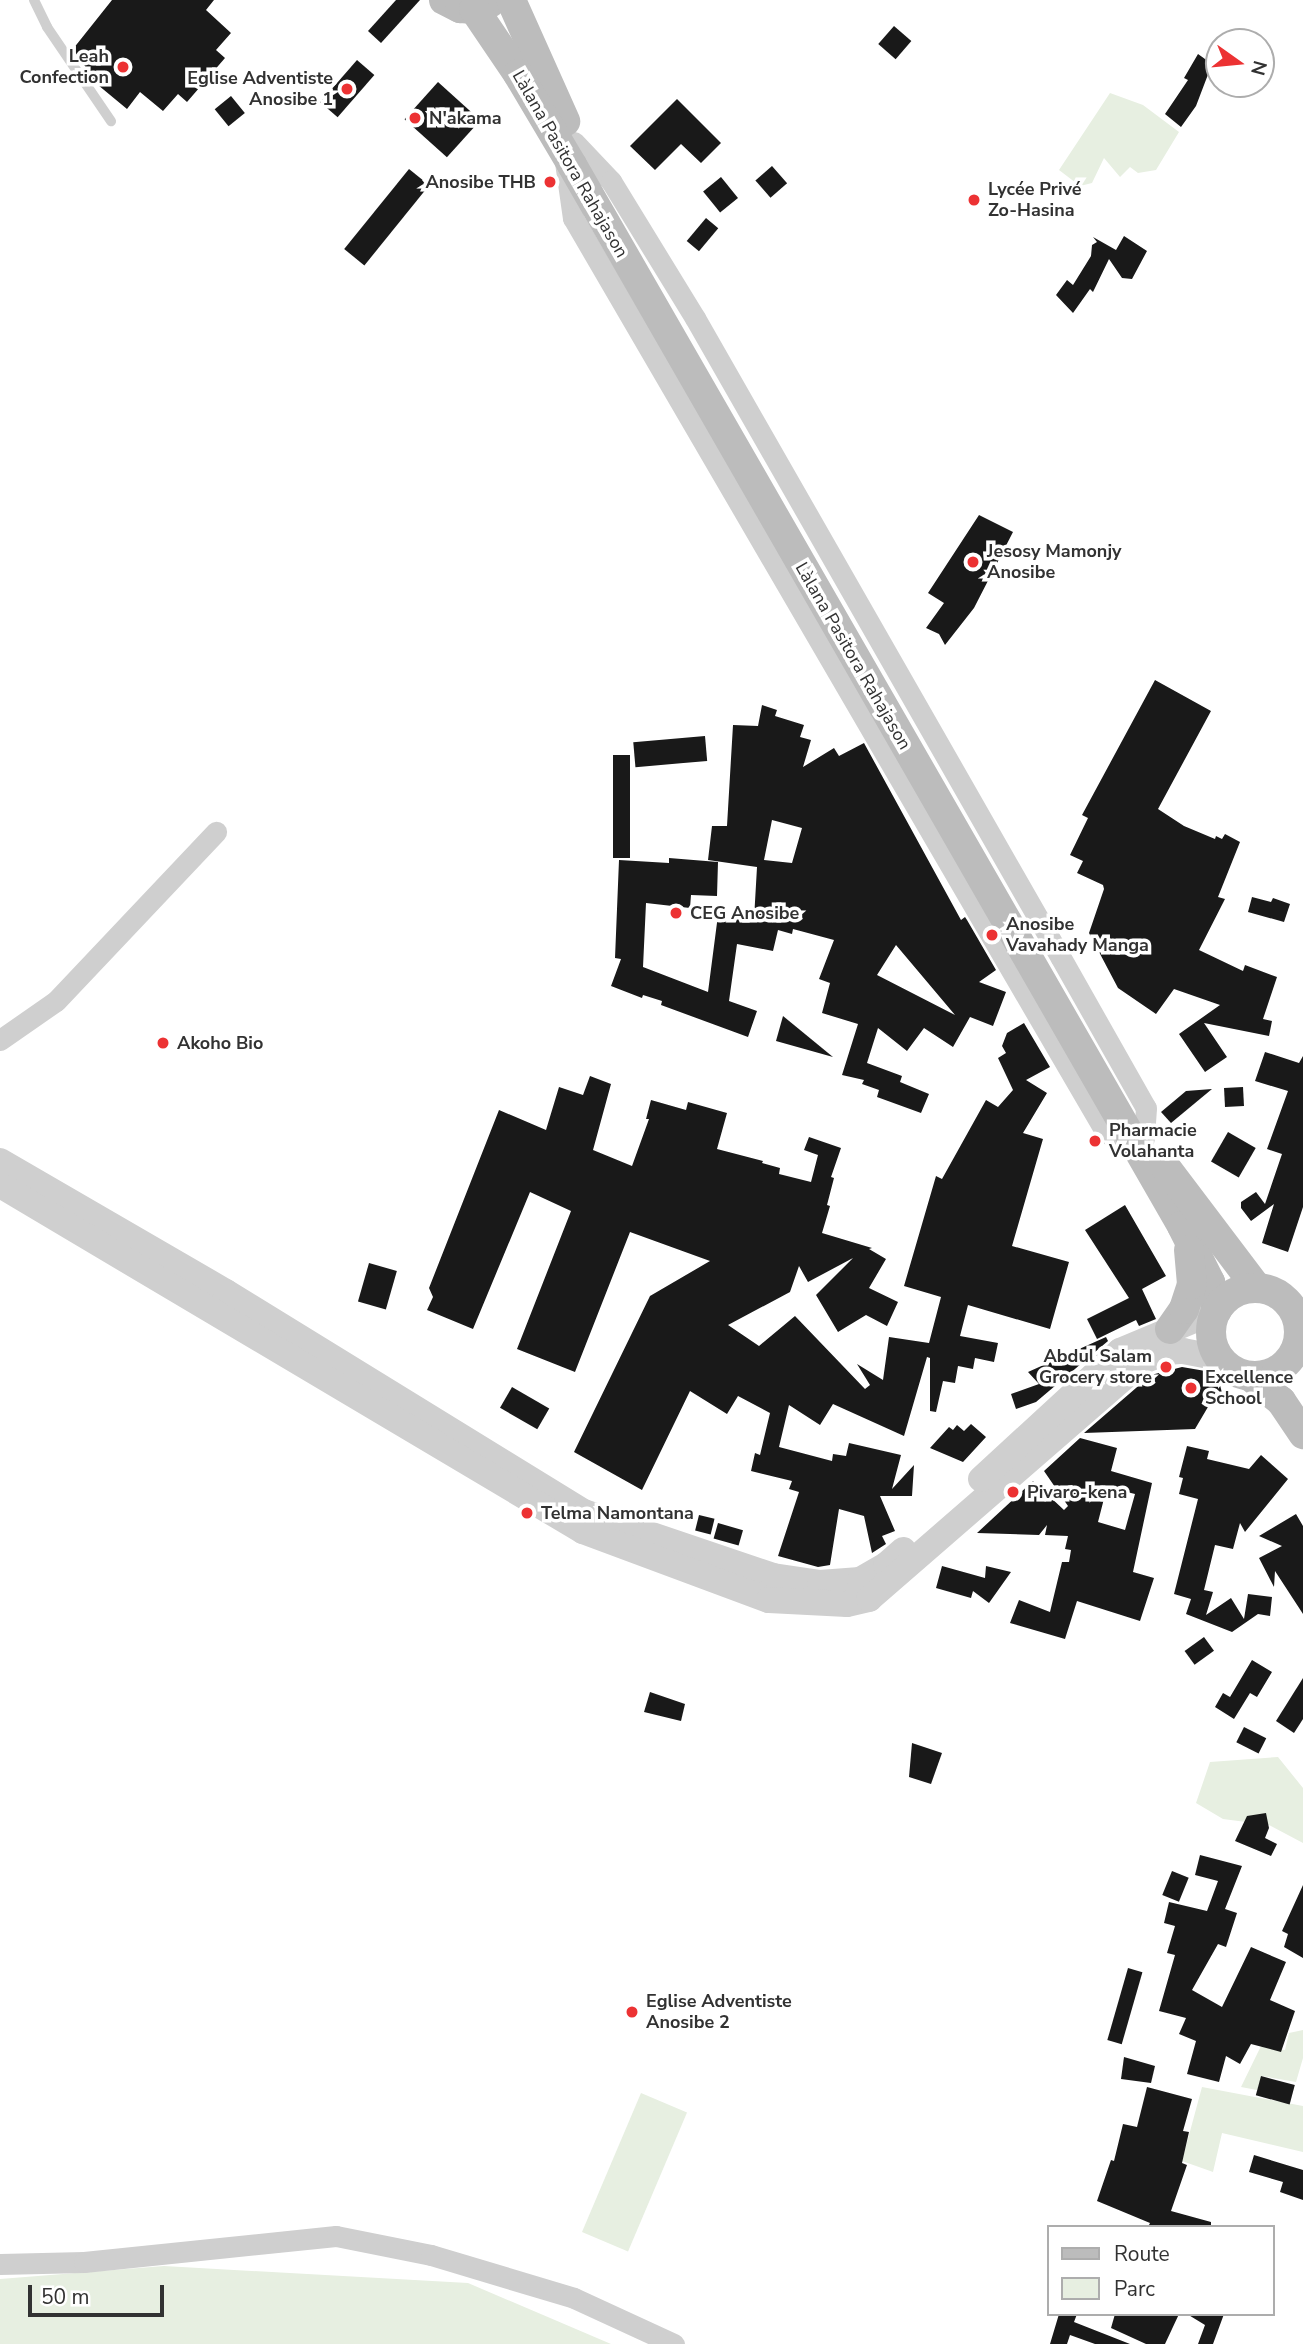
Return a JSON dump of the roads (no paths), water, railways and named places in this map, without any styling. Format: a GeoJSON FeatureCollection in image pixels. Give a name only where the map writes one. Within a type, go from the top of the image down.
{"type":"FeatureCollection","features":[{"type":"Feature","properties":{"kind":"main road"},"geometry":{"type":"LineString","coordinates":[[444,0],[460,8],[485,4]]}},
{"type":"Feature","properties":{"kind":"main road","name":"Làlana Pasitora Rahajason"},"geometry":{"type":"LineString","coordinates":[[511,0],[568,146]]}},
{"type":"Feature","properties":{"kind":"main road","name":"Làlana Pasitora Rahajason"},"geometry":{"type":"LineString","coordinates":[[485,4],[1139,1141],[1210,1282],[1215,1314]]}},
{"type":"Feature","properties":{"kind":"main road","name":"Làlana Pasitora Rahajason"},"geometry":{"type":"LineString","coordinates":[[1139,1141],[1257,1288]]}},
{"type":"Feature","properties":{"kind":"main road"},"geometry":{"type":"LineString","coordinates":[[1170,1329],[1184,1309],[1192,1284],[1192,1261],[1182,1226]]}},
{"type":"Feature","properties":{"kind":"main road"},"geometry":{"type":"LineString","coordinates":[[1250,1376],[1262,1376],[1283,1366],[1301,1345],[1294,1311],[1285,1299],[1272,1291],[1257,1288],[1234,1294],[1215,1314],[1211,1331],[1219,1358],[1229,1368],[1250,1376],[1281,1401],[1303,1434]]}},
{"type":"Feature","properties":{"kind":"street"},"geometry":{"type":"LineString","coordinates":[[0,1040],[56,1001],[216,832]]}},
{"type":"Feature","properties":{"kind":"street"},"geometry":{"type":"LineString","coordinates":[[0,1161],[226,1292],[584,1512],[774,1576],[820,1583],[860,1580],[886,1565],[1120,1351],[1170,1329],[1215,1314]]}},
{"type":"Feature","properties":{"kind":"street"},"geometry":{"type":"LineString","coordinates":[[0,1185],[583,1531],[769,1600],[847,1604],[869,1600],[1143,1361],[1167,1352],[1184,1351],[1219,1358]]}},
{"type":"Feature","properties":{"kind":"street"},"geometry":{"type":"LineString","coordinates":[[0,2264],[84,2262],[337,2236],[431,2255],[574,2298],[674,2344]]}},
{"type":"Feature","properties":{"kind":"lane"},"geometry":{"type":"LineString","coordinates":[[34,0],[47,27],[111,121]]}},
{"type":"Feature","properties":{"kind":"place","name":"Leah Confection"},"geometry":{"type":"Point","coordinates":[123,67]}},
{"type":"Feature","properties":{"kind":"place","name":"Eglise Adventiste Anosibe 1"},"geometry":{"type":"Point","coordinates":[347,89]}},
{"type":"Feature","properties":{"kind":"place","name":"N'akama"},"geometry":{"type":"Point","coordinates":[415,118]}},
{"type":"Feature","properties":{"kind":"place","name":"Anosibe THB"},"geometry":{"type":"Point","coordinates":[550,182]}},
{"type":"Feature","properties":{"kind":"place","name":"Lycée Privé Zo-Hasina"},"geometry":{"type":"Point","coordinates":[974,200]}},
{"type":"Feature","properties":{"kind":"place","name":"Jesosy Mamonjy Anosibe"},"geometry":{"type":"Point","coordinates":[973,562]}},
{"type":"Feature","properties":{"kind":"place","name":"CEG Anosibe"},"geometry":{"type":"Point","coordinates":[676,913]}},
{"type":"Feature","properties":{"kind":"place","name":"Anosibe Vavahady Manga"},"geometry":{"type":"Point","coordinates":[992,935]}},
{"type":"Feature","properties":{"kind":"place","name":"Akoho Bio"},"geometry":{"type":"Point","coordinates":[163,1043]}},
{"type":"Feature","properties":{"kind":"place","name":"Pharmacie Volahanta"},"geometry":{"type":"Point","coordinates":[1095,1141]}},
{"type":"Feature","properties":{"kind":"place","name":"Abdul Salam Grocery store"},"geometry":{"type":"Point","coordinates":[1166,1367]}},
{"type":"Feature","properties":{"kind":"place","name":"Excellence School"},"geometry":{"type":"Point","coordinates":[1191,1388]}},
{"type":"Feature","properties":{"kind":"place","name":"Pivaro-kena"},"geometry":{"type":"Point","coordinates":[1013,1492]}},
{"type":"Feature","properties":{"kind":"place","name":"Telma Namontana"},"geometry":{"type":"Point","coordinates":[527,1513]}},
{"type":"Feature","properties":{"kind":"place","name":"Eglise Adventiste Anosibe 2"},"geometry":{"type":"Point","coordinates":[632,2012]}}]}
